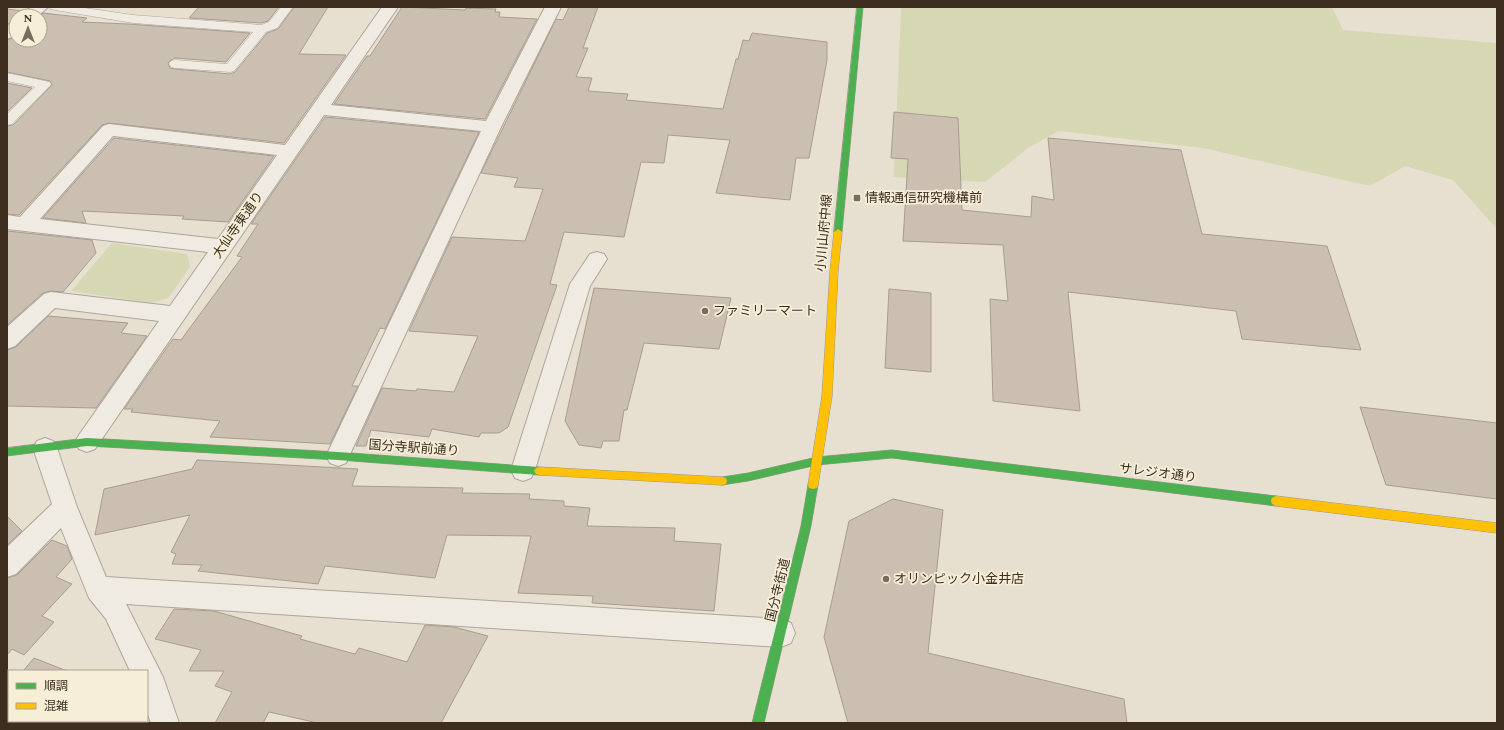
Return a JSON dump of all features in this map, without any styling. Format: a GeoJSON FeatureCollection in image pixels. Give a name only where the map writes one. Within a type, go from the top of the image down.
{"type":"FeatureCollection","features":[{"type":"Feature","properties":{"kind":"street","name":"大仙寺東通り"},"geometry":{"type":"LineString","coordinates":[[87,442],[390,7]]}},
{"type":"Feature","properties":{"kind":"street"},"geometry":{"type":"LineString","coordinates":[[338,456],[492,126],[553,7]]}},
{"type":"Feature","properties":{"kind":"street","name":"小川山府中線"},"geometry":{"type":"LineString","coordinates":[[817,461],[826,396],[834,271],[857,7]]}},
{"type":"Feature","properties":{"kind":"street"},"geometry":{"type":"LineString","coordinates":[[319,109],[492,126]]}},
{"type":"Feature","properties":{"kind":"street"},"geometry":{"type":"LineString","coordinates":[[16,223],[109,130],[290,151]]}},
{"type":"Feature","properties":{"kind":"street"},"geometry":{"type":"LineString","coordinates":[[16,223],[223,247]]}},
{"type":"Feature","properties":{"kind":"street"},"geometry":{"type":"LineString","coordinates":[[523,470],[580,284],[597,259]]}},
{"type":"Feature","properties":{"kind":"street"},"geometry":{"type":"LineString","coordinates":[[7,340],[51,300],[175,315]]}},
{"type":"Feature","properties":{"kind":"street","name":"国分寺駅前通り"},"geometry":{"type":"LineString","coordinates":[[7,452],[87,442],[338,456],[523,470],[721,481],[748,477],[817,461]]}},
{"type":"Feature","properties":{"kind":"street"},"geometry":{"type":"LineString","coordinates":[[45,448],[65,507],[98,588],[115,610],[142,670]]}},
{"type":"Feature","properties":{"kind":"street","name":"サレジオ通り"},"geometry":{"type":"LineString","coordinates":[[817,461],[892,454],[1497,528]]}},
{"type":"Feature","properties":{"kind":"street","name":"国分寺街道"},"geometry":{"type":"LineString","coordinates":[[758,723],[806,526],[817,461]]}},
{"type":"Feature","properties":{"kind":"street"},"geometry":{"type":"LineString","coordinates":[[7,565],[65,507]]}},
{"type":"Feature","properties":{"kind":"street"},"geometry":{"type":"LineString","coordinates":[[98,588],[780,633]]}},
{"type":"Feature","properties":{"kind":"street"},"geometry":{"type":"LineString","coordinates":[[148,682],[165,723]]}},
{"type":"Feature","properties":{"kind":"lane"},"geometry":{"type":"LineString","coordinates":[[55,7],[133,19],[262,29],[273,25],[287,7]]}},
{"type":"Feature","properties":{"kind":"lane"},"geometry":{"type":"LineString","coordinates":[[175,64],[230,68],[262,29]]}},
{"type":"Feature","properties":{"kind":"lane"},"geometry":{"type":"LineString","coordinates":[[7,77],[45,85],[7,121]]}},
{"type":"Feature","properties":{"kind":"green space"},"geometry":{"type":"Polygon","coordinates":[[[901,7],[1332,7],[1343,30],[1497,43],[1497,229],[1453,180],[1405,166],[1370,186],[1203,148],[1059,131],[1028,148],[985,182],[894,177],[901,7]]]}},
{"type":"Feature","properties":{"kind":"green space"},"geometry":{"type":"Polygon","coordinates":[[[112,243],[187,254],[190,267],[168,298],[151,303],[71,291],[112,243]]]}},
{"type":"Feature","properties":{"kind":"building"},"geometry":{"type":"Polygon","coordinates":[[[199,7],[279,7],[268,21],[261,23],[189,18],[199,7]]]}},
{"type":"Feature","properties":{"kind":"building"},"geometry":{"type":"Polygon","coordinates":[[[294,7],[328,7],[299,54],[346,55],[284,143],[109,123],[102,125],[19,215],[7,214],[7,126],[13,125],[52,85],[50,81],[7,72],[7,40],[8,48],[48,48],[48,14],[87,18],[82,22],[250,33],[226,62],[175,58],[168,63],[170,68],[175,69],[230,74],[235,72],[267,33],[278,29],[294,7]]]}},
{"type":"Feature","properties":{"kind":"building"},"geometry":{"type":"Polygon","coordinates":[[[402,7],[465,10],[466,8],[496,9],[495,12],[500,12],[499,17],[537,19],[485,119],[334,104],[367,56],[370,56],[402,7]]]}},
{"type":"Feature","properties":{"kind":"building"},"geometry":{"type":"Polygon","coordinates":[[[569,7],[598,7],[583,48],[588,48],[576,77],[592,78],[588,91],[628,94],[626,100],[723,109],[736,59],[738,59],[743,40],[749,41],[752,33],[827,42],[827,60],[809,158],[796,158],[790,200],[716,193],[730,140],[668,135],[664,163],[641,162],[624,237],[564,232],[550,284],[557,285],[508,427],[499,433],[481,433],[479,437],[432,429],[429,437],[371,430],[366,446],[356,446],[382,388],[454,392],[478,336],[409,331],[452,237],[525,241],[543,189],[514,187],[518,178],[481,173],[556,19],[563,20],[569,7]]]}},
{"type":"Feature","properties":{"kind":"building"},"geometry":{"type":"Polygon","coordinates":[[[7,9],[8,24],[7,24],[7,9]]]}},
{"type":"Feature","properties":{"kind":"building"},"geometry":{"type":"Polygon","coordinates":[[[7,83],[32,88],[7,112],[7,83]]]}},
{"type":"Feature","properties":{"kind":"building"},"geometry":{"type":"Polygon","coordinates":[[[894,112],[958,118],[962,210],[1031,217],[1032,196],[1054,200],[1048,138],[1181,150],[1202,234],[1327,246],[1361,350],[1242,339],[1236,311],[1068,292],[1080,411],[993,401],[990,299],[1008,301],[1003,245],[903,241],[908,159],[891,158],[894,112]]]}},
{"type":"Feature","properties":{"kind":"building"},"geometry":{"type":"Polygon","coordinates":[[[325,117],[479,132],[385,329],[380,328],[352,386],[358,386],[330,444],[210,437],[220,421],[131,412],[133,409],[124,409],[173,339],[181,340],[242,257],[237,256],[258,224],[251,224],[325,117]]]}},
{"type":"Feature","properties":{"kind":"building"},"geometry":{"type":"Polygon","coordinates":[[[114,138],[274,156],[228,222],[182,219],[184,216],[82,211],[86,223],[43,218],[114,138]]]}},
{"type":"Feature","properties":{"kind":"building"},"geometry":{"type":"Polygon","coordinates":[[[7,231],[92,240],[96,253],[63,292],[51,291],[43,293],[7,325],[7,231]]]}},
{"type":"Feature","properties":{"kind":"building"},"geometry":{"type":"Polygon","coordinates":[[[594,288],[731,298],[719,349],[644,343],[627,410],[624,410],[619,441],[603,441],[601,448],[579,445],[565,421],[594,288]]]}},
{"type":"Feature","properties":{"kind":"building"},"geometry":{"type":"Polygon","coordinates":[[[889,289],[931,293],[931,372],[885,368],[889,289]]]}},
{"type":"Feature","properties":{"kind":"building"},"geometry":{"type":"Polygon","coordinates":[[[48,316],[128,323],[121,333],[147,336],[96,408],[7,406],[7,350],[16,347],[48,316]]]}},
{"type":"Feature","properties":{"kind":"building"},"geometry":{"type":"Polygon","coordinates":[[[1360,407],[1497,423],[1497,499],[1386,485],[1360,407]]]}},
{"type":"Feature","properties":{"kind":"building"},"geometry":{"type":"Polygon","coordinates":[[[197,460],[358,469],[352,486],[463,488],[462,493],[530,494],[529,499],[564,501],[564,506],[590,508],[587,526],[675,528],[674,541],[721,544],[714,611],[592,603],[593,596],[518,593],[531,536],[447,535],[435,578],[325,566],[318,584],[198,571],[202,565],[172,564],[176,554],[171,552],[190,515],[95,535],[104,489],[192,469],[197,460]]]}},
{"type":"Feature","properties":{"kind":"building","name":"オリンピック小金井店"},"geometry":{"type":"Polygon","coordinates":[[[893,499],[943,510],[928,653],[1124,699],[1127,723],[848,723],[824,637],[849,521],[893,499]]]}},
{"type":"Feature","properties":{"kind":"building"},"geometry":{"type":"Polygon","coordinates":[[[7,516],[22,531],[7,545],[7,516]]]}},
{"type":"Feature","properties":{"kind":"building"},"geometry":{"type":"Polygon","coordinates":[[[52,540],[67,546],[72,559],[56,577],[72,584],[42,616],[54,622],[24,655],[12,649],[7,655],[7,578],[17,575],[52,540]]]}},
{"type":"Feature","properties":{"kind":"building"},"geometry":{"type":"Polygon","coordinates":[[[174,609],[214,611],[302,636],[300,639],[355,654],[359,648],[407,662],[425,625],[454,627],[488,636],[441,723],[318,723],[269,712],[263,723],[215,723],[232,692],[215,686],[224,671],[189,671],[201,650],[155,639],[174,609]]]}},
{"type":"Feature","properties":{"kind":"building"},"geometry":{"type":"Polygon","coordinates":[[[34,658],[64,670],[24,670],[34,658]]]}},
{"type":"Feature","properties":{"kind":"building"},"geometry":{"type":"Polygon","coordinates":[[[30,722],[82,722],[81,723],[30,722]]]}},
{"type":"Feature","properties":{"kind":"traffic: fast"},"geometry":{"type":"LineString","coordinates":[[838,232],[860,7]]}},
{"type":"Feature","properties":{"kind":"traffic: fast"},"geometry":{"type":"LineString","coordinates":[[7,452],[87,442],[338,456],[539,471]]}},
{"type":"Feature","properties":{"kind":"traffic: fast"},"geometry":{"type":"LineString","coordinates":[[722,481],[748,477],[817,461],[892,454],[1276,501]]}},
{"type":"Feature","properties":{"kind":"traffic: fast"},"geometry":{"type":"LineString","coordinates":[[758,723],[806,526],[813,485]]}},
{"type":"Feature","properties":{"kind":"traffic: slow"},"geometry":{"type":"LineString","coordinates":[[813,485],[827,396],[834,271],[838,232]]}},
{"type":"Feature","properties":{"kind":"traffic: slow"},"geometry":{"type":"LineString","coordinates":[[539,471],[722,481]]}},
{"type":"Feature","properties":{"kind":"traffic: slow"},"geometry":{"type":"LineString","coordinates":[[1276,501],[1497,528]]}},
{"type":"Feature","properties":{"kind":"place","name":"情報通信研究機構前"},"geometry":{"type":"Point","coordinates":[857,198]}},
{"type":"Feature","properties":{"kind":"place","name":"ファミリーマート"},"geometry":{"type":"Point","coordinates":[705,311]}},
{"type":"Feature","properties":{"kind":"place","name":"オリンピック小金井店"},"geometry":{"type":"Point","coordinates":[886,579]}}]}
